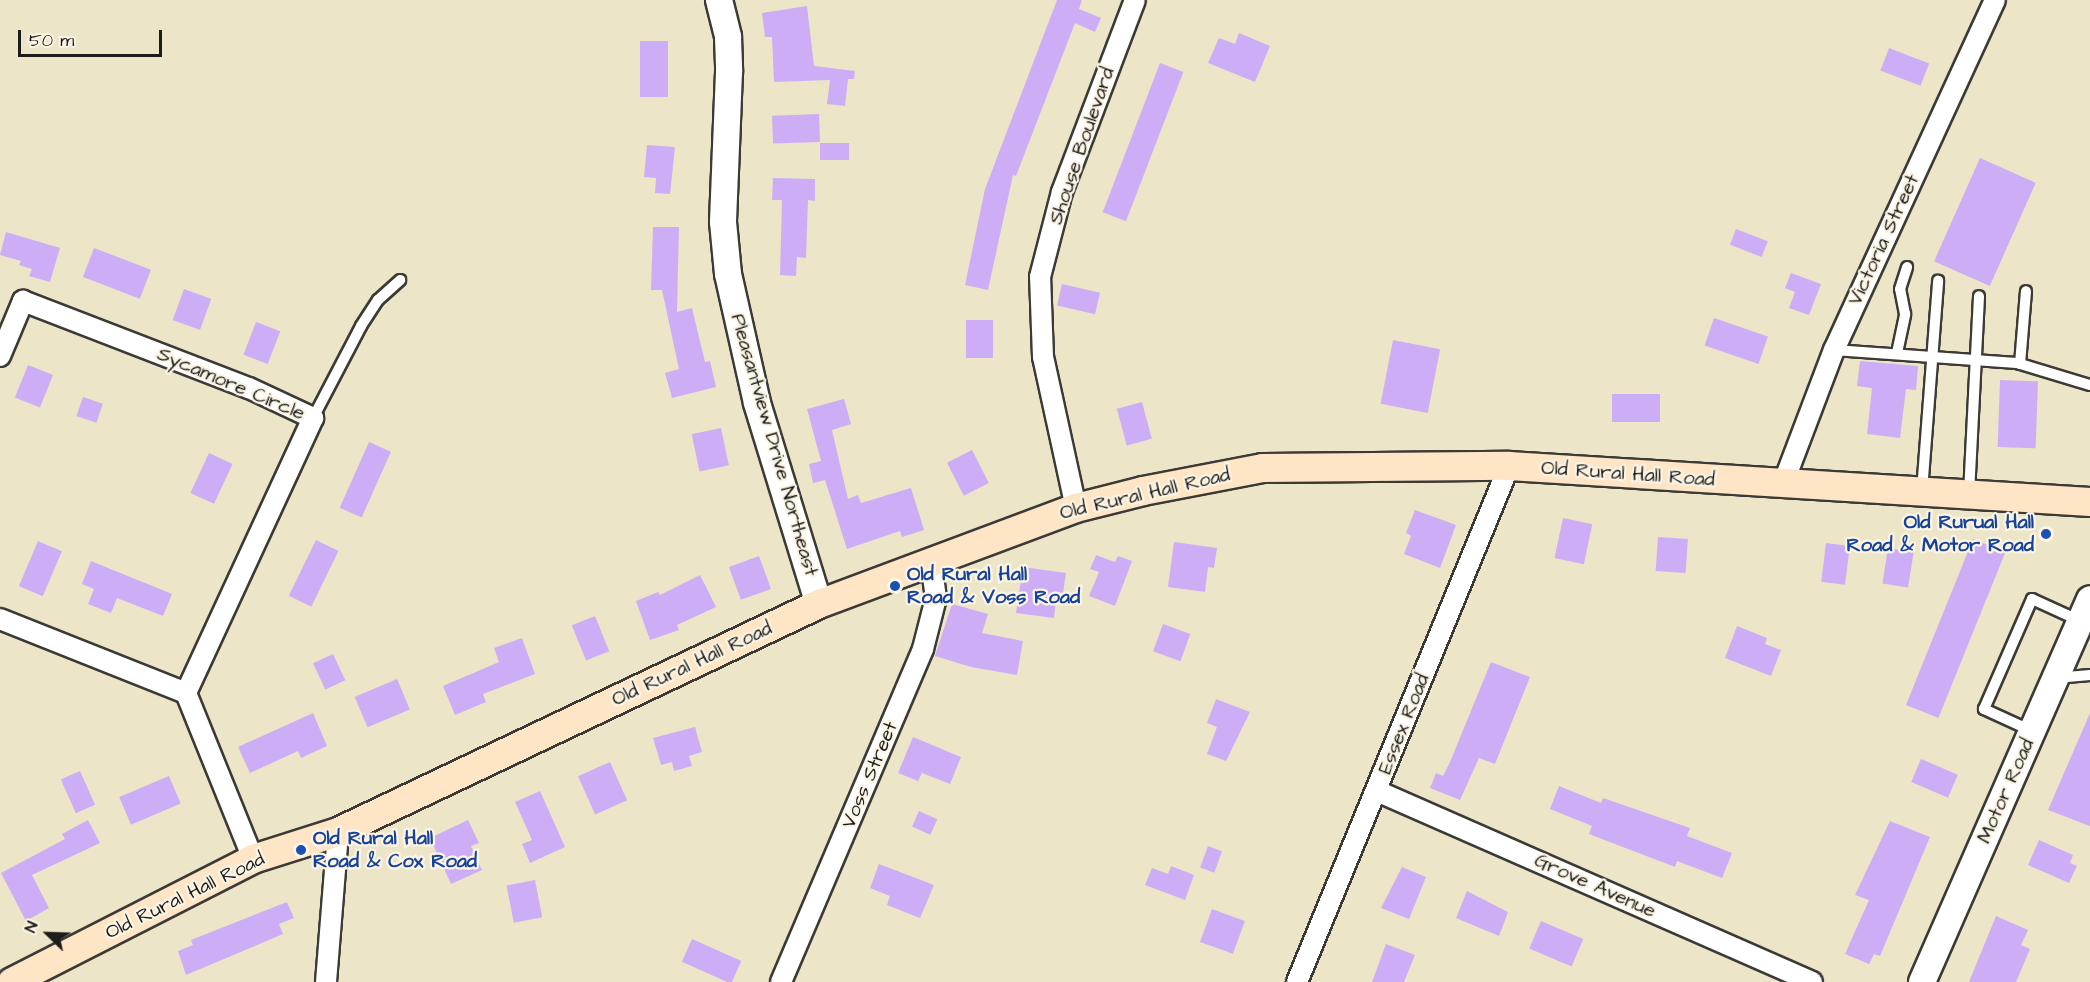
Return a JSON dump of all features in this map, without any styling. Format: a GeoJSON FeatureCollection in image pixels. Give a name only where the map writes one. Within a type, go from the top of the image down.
{"type":"FeatureCollection","features":[{"type":"Feature","properties":{"kind":"main road","name":"Old Rural Hall Road"},"geometry":{"type":"LineString","coordinates":[[12,982],[254,859],[338,832],[819,604],[1076,508],[1263,468],[1509,466],[1969,497],[2090,502]]}},
{"type":"Feature","properties":{"kind":"street","name":"Pleasantview Drive Northeast"},"geometry":{"type":"LineString","coordinates":[[719,0],[728,38],[723,222],[728,274],[757,403],[819,604]]}},
{"type":"Feature","properties":{"kind":"street","name":"Shouse Boulevard"},"geometry":{"type":"LineString","coordinates":[[1076,508],[1043,357],[1040,277],[1062,192],[1135,0]]}},
{"type":"Feature","properties":{"kind":"street","name":"Victoria Street"},"geometry":{"type":"LineString","coordinates":[[1783,484],[1834,350],[1995,0]]}},
{"type":"Feature","properties":{"kind":"street","name":"Sycamore Circle"},"geometry":{"type":"LineString","coordinates":[[0,356],[22,301],[249,388],[314,418],[186,693]]}},
{"type":"Feature","properties":{"kind":"street","name":"Essex Road"},"geometry":{"type":"LineString","coordinates":[[1297,982],[1509,466]]}},
{"type":"Feature","properties":{"kind":"street","name":"Voss Street"},"geometry":{"type":"LineString","coordinates":[[781,982],[923,649],[936,598],[931,562]]}},
{"type":"Feature","properties":{"kind":"street","name":"Motor Road"},"geometry":{"type":"LineString","coordinates":[[1922,982],[2085,610]]}},
{"type":"Feature","properties":{"kind":"street"},"geometry":{"type":"LineString","coordinates":[[0,619],[186,693],[254,859]]}},
{"type":"Feature","properties":{"kind":"street","name":"Grove Avenue"},"geometry":{"type":"LineString","coordinates":[[1377,791],[1812,982]]}},
{"type":"Feature","properties":{"kind":"street"},"geometry":{"type":"LineString","coordinates":[[326,982],[338,832]]}},
{"type":"Feature","properties":{"kind":"lane"},"geometry":{"type":"LineString","coordinates":[[1897,353],[1905,314],[1900,289],[1907,267]]}},
{"type":"Feature","properties":{"kind":"lane"},"geometry":{"type":"LineString","coordinates":[[314,418],[361,326],[378,300],[400,280]]}},
{"type":"Feature","properties":{"kind":"lane"},"geometry":{"type":"LineString","coordinates":[[1922,494],[1938,281]]}},
{"type":"Feature","properties":{"kind":"lane"},"geometry":{"type":"LineString","coordinates":[[2020,364],[2026,291]]}},
{"type":"Feature","properties":{"kind":"lane"},"geometry":{"type":"LineString","coordinates":[[1969,497],[1979,296]]}},
{"type":"Feature","properties":{"kind":"lane"},"geometry":{"type":"LineString","coordinates":[[1834,350],[1976,358],[2020,364],[2090,385]]}},
{"type":"Feature","properties":{"kind":"lane"},"geometry":{"type":"LineString","coordinates":[[2032,731],[1984,709],[2027,610],[2032,599],[2085,610]]}},
{"type":"Feature","properties":{"kind":"lane"},"geometry":{"type":"LineString","coordinates":[[2055,678],[2090,675]]}},
{"type":"Feature","properties":{"kind":"building"},"geometry":{"type":"Polygon","coordinates":[[[1057,0],[1082,0],[1079,9],[1101,18],[1095,32],[1075,23],[1016,176],[1013,175],[988,290],[965,285],[985,189],[1057,0]]]}},
{"type":"Feature","properties":{"kind":"building"},"geometry":{"type":"Polygon","coordinates":[[[807,6],[814,66],[855,71],[854,79],[848,79],[845,106],[827,104],[830,80],[774,82],[772,37],[765,37],[762,13],[807,6]]]}},
{"type":"Feature","properties":{"kind":"building"},"geometry":{"type":"Polygon","coordinates":[[[1239,33],[1270,46],[1255,82],[1208,63],[1219,38],[1235,44],[1239,33]]]}},
{"type":"Feature","properties":{"kind":"building"},"geometry":{"type":"Polygon","coordinates":[[[640,41],[668,41],[668,97],[640,97],[640,41]]]}},
{"type":"Feature","properties":{"kind":"building"},"geometry":{"type":"Polygon","coordinates":[[[1889,48],[1929,63],[1921,86],[1880,70],[1889,48]]]}},
{"type":"Feature","properties":{"kind":"building"},"geometry":{"type":"Polygon","coordinates":[[[1160,63],[1183,72],[1126,221],[1103,212],[1160,63]]]}},
{"type":"Feature","properties":{"kind":"building"},"geometry":{"type":"Polygon","coordinates":[[[819,114],[820,142],[773,144],[772,116],[819,114]]]}},
{"type":"Feature","properties":{"kind":"building"},"geometry":{"type":"Polygon","coordinates":[[[820,143],[849,143],[849,160],[820,160],[820,143]]]}},
{"type":"Feature","properties":{"kind":"building"},"geometry":{"type":"Polygon","coordinates":[[[647,145],[675,147],[670,194],[655,193],[656,178],[644,177],[647,145]]]}},
{"type":"Feature","properties":{"kind":"building"},"geometry":{"type":"Polygon","coordinates":[[[1980,158],[2036,183],[1990,286],[1934,261],[1980,158]]]}},
{"type":"Feature","properties":{"kind":"building"},"geometry":{"type":"Polygon","coordinates":[[[773,178],[815,179],[815,201],[808,200],[806,258],[797,257],[796,276],[780,275],[782,200],[772,200],[773,178]]]}},
{"type":"Feature","properties":{"kind":"building"},"geometry":{"type":"Polygon","coordinates":[[[653,227],[679,227],[677,312],[692,308],[705,362],[710,361],[716,387],[672,398],[665,373],[679,369],[662,290],[651,290],[653,227]]]}},
{"type":"Feature","properties":{"kind":"building"},"geometry":{"type":"Polygon","coordinates":[[[1736,229],[1768,241],[1762,257],[1730,245],[1736,229]]]}},
{"type":"Feature","properties":{"kind":"building"},"geometry":{"type":"Polygon","coordinates":[[[6,232],[60,248],[50,282],[29,276],[32,269],[19,265],[21,261],[0,255],[6,232]]]}},
{"type":"Feature","properties":{"kind":"building"},"geometry":{"type":"Polygon","coordinates":[[[94,248],[151,270],[140,299],[83,277],[94,248]]]}},
{"type":"Feature","properties":{"kind":"building"},"geometry":{"type":"Polygon","coordinates":[[[1791,273],[1821,284],[1809,315],[1789,308],[1795,292],[1785,288],[1791,273]]]}},
{"type":"Feature","properties":{"kind":"building"},"geometry":{"type":"Polygon","coordinates":[[[1062,284],[1100,293],[1095,314],[1057,305],[1062,284]]]}},
{"type":"Feature","properties":{"kind":"building"},"geometry":{"type":"Polygon","coordinates":[[[184,289],[211,299],[200,330],[173,320],[184,289]]]}},
{"type":"Feature","properties":{"kind":"building"},"geometry":{"type":"Polygon","coordinates":[[[1714,318],[1768,337],[1758,364],[1705,345],[1714,318]]]}},
{"type":"Feature","properties":{"kind":"building"},"geometry":{"type":"Polygon","coordinates":[[[966,320],[993,320],[993,358],[966,358],[966,320]]]}},
{"type":"Feature","properties":{"kind":"building"},"geometry":{"type":"Polygon","coordinates":[[[256,322],[280,331],[268,364],[243,355],[256,322]]]}},
{"type":"Feature","properties":{"kind":"building"},"geometry":{"type":"Polygon","coordinates":[[[1393,340],[1440,349],[1428,413],[1381,404],[1393,340]]]}},
{"type":"Feature","properties":{"kind":"building"},"geometry":{"type":"Polygon","coordinates":[[[1860,361],[1918,366],[1916,390],[1906,389],[1900,438],[1867,434],[1872,388],[1857,386],[1860,361]]]}},
{"type":"Feature","properties":{"kind":"building"},"geometry":{"type":"Polygon","coordinates":[[[28,365],[53,375],[40,408],[15,397],[28,365]]]}},
{"type":"Feature","properties":{"kind":"building"},"geometry":{"type":"Polygon","coordinates":[[[2000,380],[2038,381],[2036,448],[1998,447],[2000,380]]]}},
{"type":"Feature","properties":{"kind":"building"},"geometry":{"type":"Polygon","coordinates":[[[1612,394],[1660,394],[1660,422],[1612,422],[1612,394]]]}},
{"type":"Feature","properties":{"kind":"building"},"geometry":{"type":"Polygon","coordinates":[[[83,397],[103,404],[96,423],[76,416],[83,397]]]}},
{"type":"Feature","properties":{"kind":"building"},"geometry":{"type":"Polygon","coordinates":[[[844,399],[851,424],[832,430],[848,499],[858,495],[861,503],[911,488],[924,530],[902,537],[900,531],[847,549],[825,480],[813,483],[809,464],[821,461],[807,409],[844,399]]]}},
{"type":"Feature","properties":{"kind":"building"},"geometry":{"type":"Polygon","coordinates":[[[1142,402],[1152,439],[1127,445],[1117,409],[1142,402]]]}},
{"type":"Feature","properties":{"kind":"building"},"geometry":{"type":"Polygon","coordinates":[[[721,428],[729,465],[700,471],[692,434],[721,428]]]}},
{"type":"Feature","properties":{"kind":"building"},"geometry":{"type":"Polygon","coordinates":[[[369,442],[391,452],[362,518],[340,508],[369,442]]]}},
{"type":"Feature","properties":{"kind":"building"},"geometry":{"type":"Polygon","coordinates":[[[972,450],[989,483],[964,496],[947,463],[972,450]]]}},
{"type":"Feature","properties":{"kind":"building"},"geometry":{"type":"Polygon","coordinates":[[[209,453],[233,464],[214,504],[190,493],[209,453]]]}},
{"type":"Feature","properties":{"kind":"building"},"geometry":{"type":"Polygon","coordinates":[[[1415,510],[1456,525],[1440,568],[1404,554],[1411,536],[1406,533],[1415,510]]]}},
{"type":"Feature","properties":{"kind":"building"},"geometry":{"type":"Polygon","coordinates":[[[1563,518],[1592,524],[1584,564],[1554,558],[1563,518]]]}},
{"type":"Feature","properties":{"kind":"building"},"geometry":{"type":"Polygon","coordinates":[[[1658,537],[1688,539],[1686,573],[1656,571],[1658,537]]]}},
{"type":"Feature","properties":{"kind":"building"},"geometry":{"type":"Polygon","coordinates":[[[1973,539],[2005,552],[1938,718],[1906,705],[1973,539]]]}},
{"type":"Feature","properties":{"kind":"building"},"geometry":{"type":"Polygon","coordinates":[[[316,540],[338,551],[311,607],[289,596],[316,540]]]}},
{"type":"Feature","properties":{"kind":"building"},"geometry":{"type":"Polygon","coordinates":[[[38,541],[62,551],[43,596],[19,586],[38,541]]]}},
{"type":"Feature","properties":{"kind":"building"},"geometry":{"type":"Polygon","coordinates":[[[1174,542],[1217,548],[1214,568],[1208,567],[1205,592],[1168,587],[1174,542]]]}},
{"type":"Feature","properties":{"kind":"building"},"geometry":{"type":"Polygon","coordinates":[[[1826,543],[1850,546],[1845,585],[1821,582],[1826,543]]]}},
{"type":"Feature","properties":{"kind":"building"},"geometry":{"type":"Polygon","coordinates":[[[1888,548],[1914,552],[1908,588],[1882,584],[1888,548]]]}},
{"type":"Feature","properties":{"kind":"building"},"geometry":{"type":"Polygon","coordinates":[[[1096,555],[1115,562],[1118,556],[1132,561],[1115,606],[1089,596],[1099,572],[1090,569],[1096,555]]]}},
{"type":"Feature","properties":{"kind":"building"},"geometry":{"type":"Polygon","coordinates":[[[759,556],[771,589],[741,600],[729,567],[759,556]]]}},
{"type":"Feature","properties":{"kind":"building"},"geometry":{"type":"Polygon","coordinates":[[[91,561],[172,594],[163,616],[117,598],[111,613],[88,604],[94,589],[82,584],[91,561]]]}},
{"type":"Feature","properties":{"kind":"building"},"geometry":{"type":"Polygon","coordinates":[[[1023,567],[1066,573],[1063,593],[1057,592],[1054,618],[1016,613],[1023,567]]]}},
{"type":"Feature","properties":{"kind":"building"},"geometry":{"type":"Polygon","coordinates":[[[700,575],[716,607],[677,625],[679,630],[650,640],[636,601],[658,592],[660,595],[700,575]]]}},
{"type":"Feature","properties":{"kind":"building"},"geometry":{"type":"Polygon","coordinates":[[[952,604],[988,614],[982,633],[1023,641],[1017,675],[971,667],[935,656],[952,604]]]}},
{"type":"Feature","properties":{"kind":"building"},"geometry":{"type":"Polygon","coordinates":[[[595,616],[609,651],[586,661],[572,625],[595,616]]]}},
{"type":"Feature","properties":{"kind":"building"},"geometry":{"type":"Polygon","coordinates":[[[1163,624],[1190,634],[1180,661],[1153,651],[1163,624]]]}},
{"type":"Feature","properties":{"kind":"building"},"geometry":{"type":"Polygon","coordinates":[[[1737,626],[1767,638],[1765,644],[1781,650],[1771,676],[1725,658],[1737,626]]]}},
{"type":"Feature","properties":{"kind":"building"},"geometry":{"type":"Polygon","coordinates":[[[522,638],[535,674],[483,694],[486,702],[455,715],[443,686],[499,662],[494,648],[522,638]]]}},
{"type":"Feature","properties":{"kind":"building"},"geometry":{"type":"Polygon","coordinates":[[[333,654],[345,680],[325,690],[313,663],[333,654]]]}},
{"type":"Feature","properties":{"kind":"building"},"geometry":{"type":"Polygon","coordinates":[[[1491,662],[1530,677],[1495,764],[1479,758],[1460,800],[1430,788],[1436,773],[1443,776],[1450,762],[1491,662]]]}},
{"type":"Feature","properties":{"kind":"building"},"geometry":{"type":"Polygon","coordinates":[[[397,679],[410,709],[368,727],[355,697],[397,679]]]}},
{"type":"Feature","properties":{"kind":"building"},"geometry":{"type":"Polygon","coordinates":[[[1216,699],[1250,712],[1226,761],[1207,754],[1217,727],[1207,723],[1216,699]]]}},
{"type":"Feature","properties":{"kind":"building"},"geometry":{"type":"Polygon","coordinates":[[[313,713],[327,746],[301,758],[298,751],[250,773],[238,747],[313,713]]]}},
{"type":"Feature","properties":{"kind":"building"},"geometry":{"type":"Polygon","coordinates":[[[2090,713],[2090,826],[2048,810],[2090,713]]]}},
{"type":"Feature","properties":{"kind":"building"},"geometry":{"type":"Polygon","coordinates":[[[695,727],[702,752],[689,756],[692,766],[674,771],[672,762],[661,765],[653,738],[695,727]]]}},
{"type":"Feature","properties":{"kind":"building"},"geometry":{"type":"Polygon","coordinates":[[[913,737],[961,757],[950,784],[922,773],[918,781],[898,773],[913,737]]]}},
{"type":"Feature","properties":{"kind":"building"},"geometry":{"type":"Polygon","coordinates":[[[1921,759],[1958,775],[1948,798],[1911,782],[1921,759]]]}},
{"type":"Feature","properties":{"kind":"building"},"geometry":{"type":"Polygon","coordinates":[[[610,762],[627,800],[595,815],[578,776],[610,762]]]}},
{"type":"Feature","properties":{"kind":"building"},"geometry":{"type":"Polygon","coordinates":[[[80,771],[95,805],[76,813],[61,780],[80,771]]]}},
{"type":"Feature","properties":{"kind":"building"},"geometry":{"type":"Polygon","coordinates":[[[169,776],[181,804],[131,825],[119,797],[169,776]]]}},
{"type":"Feature","properties":{"kind":"building"},"geometry":{"type":"Polygon","coordinates":[[[1559,786],[1601,803],[1603,798],[1690,828],[1687,836],[1732,853],[1722,878],[1677,861],[1675,867],[1589,834],[1592,826],[1550,809],[1559,786]]]}},
{"type":"Feature","properties":{"kind":"building"},"geometry":{"type":"Polygon","coordinates":[[[540,791],[565,847],[530,863],[522,844],[532,840],[515,802],[540,791]]]}},
{"type":"Feature","properties":{"kind":"building"},"geometry":{"type":"Polygon","coordinates":[[[919,811],[937,819],[930,835],[912,827],[919,811]]]}},
{"type":"Feature","properties":{"kind":"building"},"geometry":{"type":"Polygon","coordinates":[[[88,820],[100,843],[32,875],[49,908],[26,921],[1,873],[65,839],[62,834],[88,820]]]}},
{"type":"Feature","properties":{"kind":"building"},"geometry":{"type":"Polygon","coordinates":[[[468,820],[479,843],[471,846],[482,870],[451,884],[430,838],[468,820]]]}},
{"type":"Feature","properties":{"kind":"building"},"geometry":{"type":"Polygon","coordinates":[[[1890,821],[1930,837],[1880,956],[1874,954],[1869,964],[1845,954],[1869,900],[1855,895],[1890,821]]]}},
{"type":"Feature","properties":{"kind":"building"},"geometry":{"type":"Polygon","coordinates":[[[2039,840],[2073,855],[2070,863],[2077,866],[2069,883],[2028,865],[2039,840]]]}},
{"type":"Feature","properties":{"kind":"building"},"geometry":{"type":"Polygon","coordinates":[[[1208,846],[1222,851],[1214,873],[1200,868],[1208,846]]]}},
{"type":"Feature","properties":{"kind":"building"},"geometry":{"type":"Polygon","coordinates":[[[879,864],[934,885],[920,918],[887,905],[890,896],[870,888],[879,864]]]}},
{"type":"Feature","properties":{"kind":"building"},"geometry":{"type":"Polygon","coordinates":[[[1171,866],[1194,875],[1185,900],[1145,885],[1152,868],[1168,874],[1171,866]]]}},
{"type":"Feature","properties":{"kind":"building"},"geometry":{"type":"Polygon","coordinates":[[[1402,867],[1426,877],[1409,919],[1381,908],[1402,867]]]}},
{"type":"Feature","properties":{"kind":"building"},"geometry":{"type":"Polygon","coordinates":[[[535,880],[542,917],[514,923],[507,886],[535,880]]]}},
{"type":"Feature","properties":{"kind":"building"},"geometry":{"type":"Polygon","coordinates":[[[1467,891],[1508,912],[1499,936],[1456,918],[1467,891]]]}},
{"type":"Feature","properties":{"kind":"building"},"geometry":{"type":"Polygon","coordinates":[[[287,902],[294,918],[279,924],[283,934],[186,975],[178,951],[193,945],[191,940],[287,902]]]}},
{"type":"Feature","properties":{"kind":"building"},"geometry":{"type":"Polygon","coordinates":[[[1212,909],[1245,921],[1233,954],[1200,942],[1212,909]]]}},
{"type":"Feature","properties":{"kind":"building"},"geometry":{"type":"Polygon","coordinates":[[[1996,916],[2028,930],[2021,945],[2030,949],[2016,982],[1969,982],[1996,916]]]}},
{"type":"Feature","properties":{"kind":"building"},"geometry":{"type":"Polygon","coordinates":[[[1541,921],[1583,939],[1572,967],[1529,949],[1541,921]]]}},
{"type":"Feature","properties":{"kind":"building"},"geometry":{"type":"Polygon","coordinates":[[[692,939],[741,961],[732,982],[727,982],[682,962],[692,939]]]}},
{"type":"Feature","properties":{"kind":"building"},"geometry":{"type":"Polygon","coordinates":[[[1386,944],[1415,955],[1404,982],[1372,982],[1386,944]]]}},
{"type":"Feature","properties":{"kind":"place","name":"Old Rurual Hall Road & Motor Road"},"geometry":{"type":"Point","coordinates":[2046,534]}},
{"type":"Feature","properties":{"kind":"place","name":"Old Rural Hall Road & Voss Road"},"geometry":{"type":"Point","coordinates":[895,586]}},
{"type":"Feature","properties":{"kind":"place","name":"Old Rural Hall Road & Cox Road"},"geometry":{"type":"Point","coordinates":[301,850]}}]}
